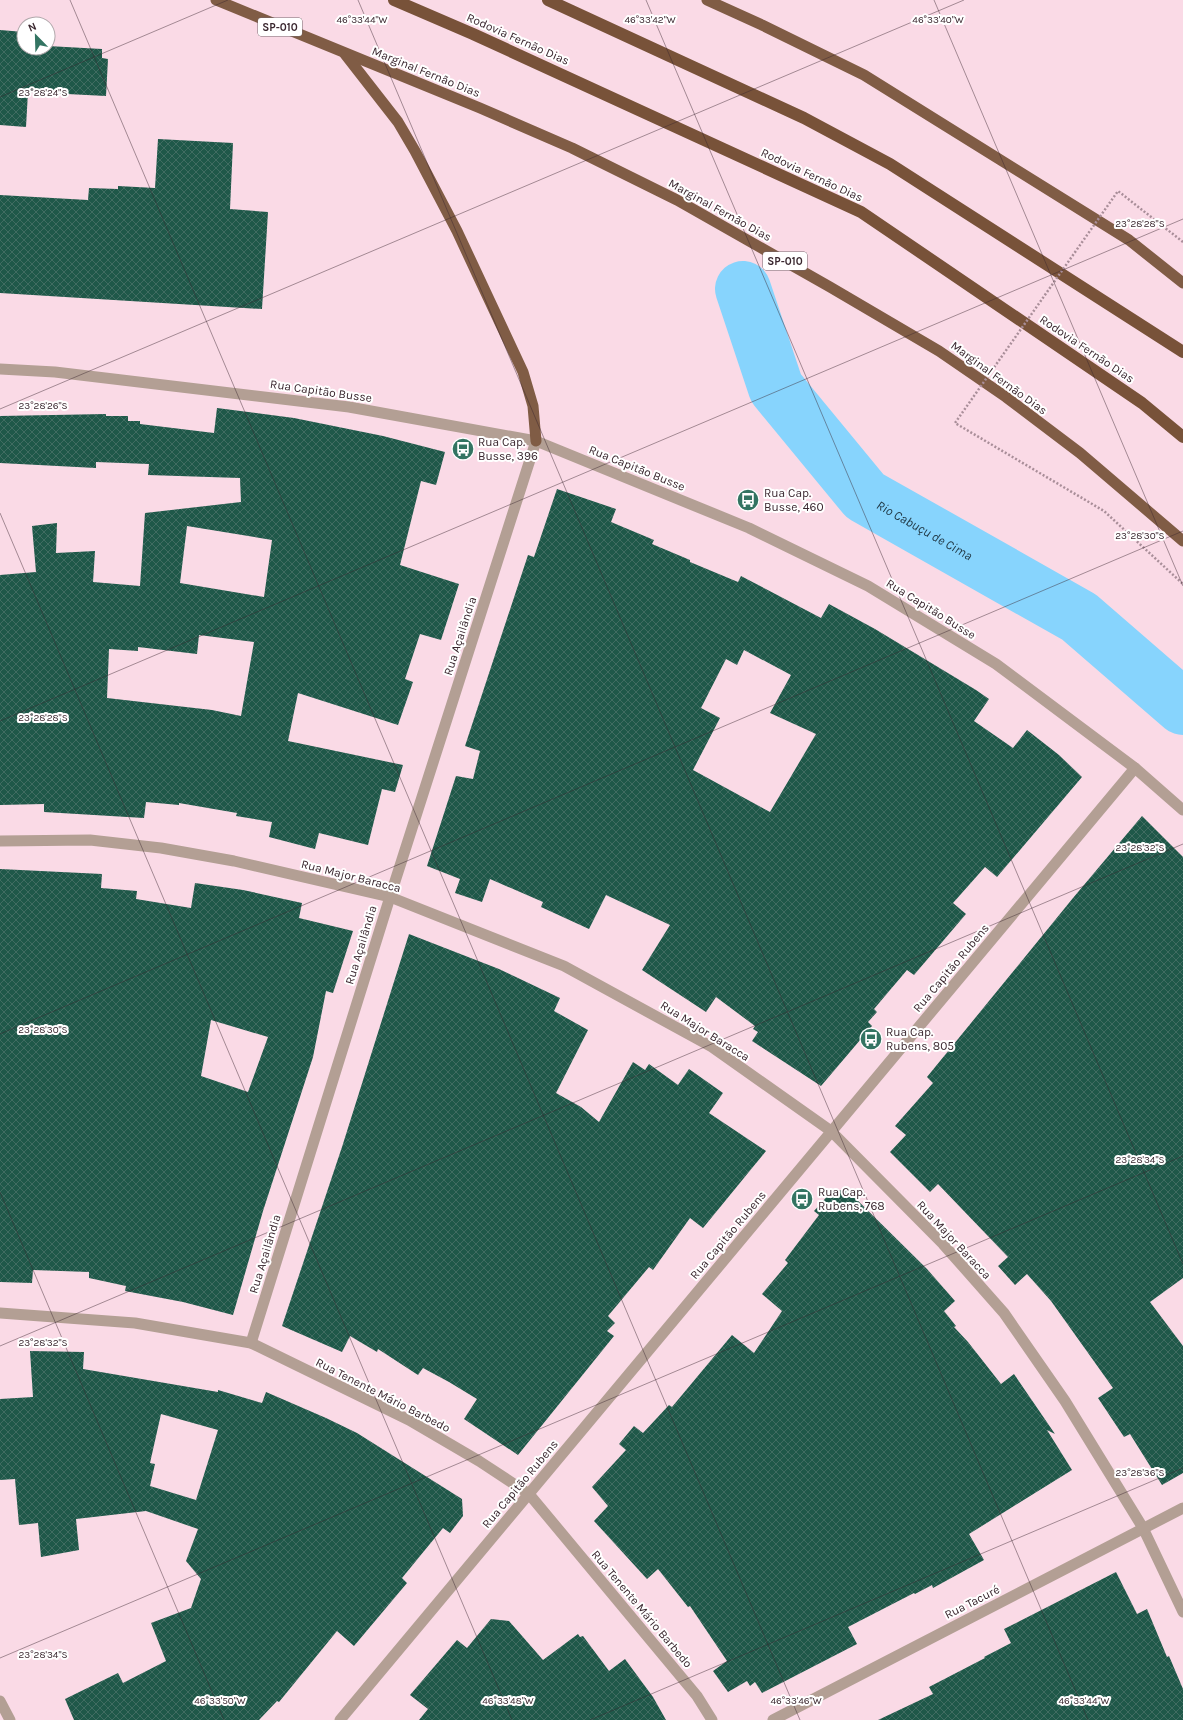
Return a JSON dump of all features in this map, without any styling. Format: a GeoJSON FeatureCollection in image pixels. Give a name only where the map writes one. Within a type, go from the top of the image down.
{"type":"FeatureCollection","features":[{"type":"Feature","properties":{"kind":"highway","name":"Marginal Fernão Dias"},"geometry":{"type":"LineString","coordinates":[[216,0],[480,108],[572,148],[677,200],[939,351],[1006,397],[1080,453],[1183,541]]}},
{"type":"Feature","properties":{"kind":"highway","name":"Rodovia Fernão Dias"},"geometry":{"type":"LineString","coordinates":[[394,0],[473,34],[861,212],[1142,403],[1183,437]]}},
{"type":"Feature","properties":{"kind":"highway"},"geometry":{"type":"LineString","coordinates":[[548,0],[804,118],[890,164],[1183,352]]}},
{"type":"Feature","properties":{"kind":"highway"},"geometry":{"type":"LineString","coordinates":[[707,0],[864,75],[1129,240],[1183,283]]}},
{"type":"Feature","properties":{"kind":"highway"},"geometry":{"type":"LineString","coordinates":[[344,53],[398,122],[457,231],[523,372],[533,406],[536,441]]}},
{"type":"Feature","properties":{"kind":"street","name":"Rua Capitão Busse"},"geometry":{"type":"LineString","coordinates":[[0,369],[55,372],[349,406],[536,441],[749,528],[868,586],[996,664],[1135,768],[1183,810]]}},
{"type":"Feature","properties":{"kind":"street","name":"Rua Açailândia"},"geometry":{"type":"LineString","coordinates":[[251,1343],[390,897],[536,441]]}},
{"type":"Feature","properties":{"kind":"street","name":"Rua Capitão Rubens"},"geometry":{"type":"LineString","coordinates":[[340,1720],[1135,768]]}},
{"type":"Feature","properties":{"kind":"street","name":"Rua Major Baracca"},"geometry":{"type":"LineString","coordinates":[[0,841],[90,840],[161,848],[234,861],[390,897],[564,966],[712,1047],[831,1131],[943,1244],[1004,1314],[1065,1401],[1143,1528],[1183,1612]]}},
{"type":"Feature","properties":{"kind":"street","name":"Rua Tenente Mário Barbedo"},"geometry":{"type":"LineString","coordinates":[[0,1313],[135,1322],[251,1343],[409,1420],[479,1461],[529,1494],[697,1696],[712,1720]]}},
{"type":"Feature","properties":{"kind":"street","name":"Rua Tacuré"},"geometry":{"type":"LineString","coordinates":[[773,1720],[1183,1508]]}},
{"type":"Feature","properties":{"kind":"street"},"geometry":{"type":"LineString","coordinates":[[0,1701],[10,1720]]}},
{"type":"Feature","properties":{"kind":"path"},"geometry":{"type":"LineString","coordinates":[[1183,242],[1118,191],[955,423],[1104,511],[1183,584]]}},
{"type":"Feature","properties":{"kind":"building"},"geometry":{"type":"Polygon","coordinates":[[[0,30],[16,31],[16,56],[56,56],[56,46],[102,49],[102,58],[108,59],[106,96],[28,92],[26,127],[0,125],[0,30]]]}},
{"type":"Feature","properties":{"kind":"building"},"geometry":{"type":"Polygon","coordinates":[[[158,139],[233,143],[230,209],[268,212],[262,309],[0,293],[0,195],[88,200],[89,188],[118,189],[118,186],[155,188],[158,139]]]}},
{"type":"Feature","properties":{"kind":"building"},"geometry":{"type":"Polygon","coordinates":[[[217,408],[294,418],[383,436],[445,452],[436,485],[421,481],[400,565],[459,584],[441,640],[420,634],[405,679],[413,682],[398,725],[298,693],[288,741],[403,765],[395,792],[382,789],[368,845],[319,833],[315,849],[269,837],[272,822],[236,816],[237,813],[179,803],[179,805],[146,802],[144,818],[44,812],[44,804],[0,805],[0,575],[36,572],[32,526],[57,523],[56,553],[95,551],[93,582],[140,586],[145,513],[241,502],[240,478],[148,475],[149,464],[96,462],[96,468],[0,463],[0,416],[106,414],[106,416],[128,416],[128,421],[140,421],[140,424],[214,433],[217,408]],[[187,526],[180,583],[264,597],[272,540],[187,526]],[[199,635],[197,654],[138,647],[138,651],[109,649],[107,698],[212,710],[241,716],[254,642],[199,635]]]}},
{"type":"Feature","properties":{"kind":"building"},"geometry":{"type":"Polygon","coordinates":[[[557,489],[616,509],[611,522],[654,540],[652,544],[690,560],[690,562],[738,582],[741,576],[821,618],[829,604],[875,629],[989,699],[974,721],[1013,748],[1027,730],[1059,755],[1082,777],[997,877],[985,867],[953,903],[966,914],[914,975],[907,970],[874,1009],[877,1012],[868,1022],[872,1026],[821,1086],[752,1041],[758,1032],[753,1029],[755,1026],[716,997],[706,1012],[642,970],[670,925],[606,895],[589,929],[541,907],[543,902],[490,879],[482,902],[455,893],[460,879],[427,866],[456,776],[473,779],[480,751],[465,746],[528,555],[534,557],[557,489]],[[744,650],[737,665],[726,659],[701,708],[720,718],[693,770],[770,812],[816,734],[770,713],[791,675],[744,650]]]}},
{"type":"Feature","properties":{"kind":"building"},"geometry":{"type":"Polygon","coordinates":[[[1142,816],[1183,857],[1183,1278],[1150,1302],[1183,1346],[1183,1473],[1162,1485],[1130,1434],[1124,1437],[1098,1398],[1113,1388],[1051,1301],[1027,1274],[1015,1285],[998,1266],[1008,1257],[938,1184],[930,1192],[890,1152],[906,1135],[895,1126],[933,1083],[927,1077],[1142,816]]]}},
{"type":"Feature","properties":{"kind":"building"},"geometry":{"type":"Polygon","coordinates":[[[0,869],[102,874],[101,888],[137,891],[136,899],[191,908],[195,883],[243,890],[302,903],[299,918],[353,931],[333,993],[326,991],[313,1057],[263,1211],[233,1315],[183,1302],[125,1291],[126,1286],[89,1278],[89,1272],[33,1270],[32,1283],[0,1282],[0,869]],[[211,1020],[201,1076],[248,1092],[268,1037],[211,1020]]]}},
{"type":"Feature","properties":{"kind":"building"},"geometry":{"type":"Polygon","coordinates":[[[409,934],[499,969],[560,998],[554,1011],[588,1030],[556,1093],[581,1107],[599,1122],[633,1062],[645,1070],[649,1064],[678,1085],[689,1069],[723,1093],[709,1113],[766,1151],[703,1228],[690,1218],[653,1270],[649,1267],[608,1316],[615,1323],[607,1331],[614,1336],[518,1455],[464,1419],[477,1399],[449,1382],[423,1368],[418,1375],[378,1349],[377,1352],[350,1336],[342,1352],[282,1326],[342,1147],[409,934]]]}},
{"type":"Feature","properties":{"kind":"building"},"geometry":{"type":"Polygon","coordinates":[[[846,1189],[927,1269],[955,1301],[944,1311],[956,1326],[954,1327],[968,1342],[1001,1384],[1014,1374],[1055,1434],[1047,1430],[1072,1470],[969,1534],[984,1560],[933,1588],[932,1585],[915,1594],[914,1593],[848,1627],[857,1644],[762,1693],[755,1682],[750,1686],[747,1681],[728,1692],[713,1671],[727,1661],[690,1606],[688,1607],[658,1569],[647,1579],[594,1521],[608,1506],[592,1487],[626,1450],[619,1444],[634,1426],[643,1433],[669,1405],[672,1407],[732,1335],[754,1353],[782,1311],[762,1294],[788,1263],[785,1260],[819,1215],[814,1211],[830,1193],[846,1189]]]}},
{"type":"Feature","properties":{"kind":"building"},"geometry":{"type":"Polygon","coordinates":[[[30,1351],[84,1352],[83,1369],[218,1392],[218,1390],[262,1403],[266,1392],[357,1433],[462,1499],[463,1516],[450,1533],[443,1528],[402,1578],[407,1583],[354,1646],[337,1631],[279,1702],[277,1701],[259,1720],[74,1720],[65,1699],[118,1673],[123,1683],[166,1661],[151,1623],[191,1608],[201,1579],[186,1561],[198,1529],[146,1511],[76,1519],[79,1550],[41,1557],[38,1523],[19,1525],[15,1479],[0,1480],[0,1399],[33,1397],[30,1351]],[[161,1414],[150,1463],[155,1464],[150,1486],[196,1500],[218,1430],[161,1414]]]}},
{"type":"Feature","properties":{"kind":"building"},"geometry":{"type":"Polygon","coordinates":[[[1116,1572],[1137,1614],[1147,1609],[1167,1657],[1169,1656],[1183,1689],[1183,1720],[878,1720],[933,1694],[929,1687],[1011,1643],[1004,1629],[1116,1572]]]}},
{"type":"Feature","properties":{"kind":"building"},"geometry":{"type":"Polygon","coordinates":[[[491,1619],[509,1621],[543,1660],[578,1634],[580,1637],[583,1636],[609,1671],[625,1659],[653,1697],[666,1720],[419,1720],[428,1709],[410,1695],[457,1640],[467,1648],[491,1619]]]}},
{"type":"Feature","properties":{"kind":"waterway","name":"Rio Cabuçu de Cima"},"geometry":{"type":"LineString","coordinates":[[743,289],[776,388],[865,496],[1079,617],[1183,707]]}},
{"type":"Feature","properties":{"kind":"place","name":"Rua Cap. Busse, 396"},"geometry":{"type":"Point","coordinates":[463,449]}},
{"type":"Feature","properties":{"kind":"place","name":"Rua Cap. Busse, 460"},"geometry":{"type":"Point","coordinates":[748,500]}},
{"type":"Feature","properties":{"kind":"place","name":"Rua Cap. Rubens, 805"},"geometry":{"type":"Point","coordinates":[871,1039]}},
{"type":"Feature","properties":{"kind":"place","name":"Rua Cap. Rubens, 768"},"geometry":{"type":"Point","coordinates":[802,1199]}}]}
